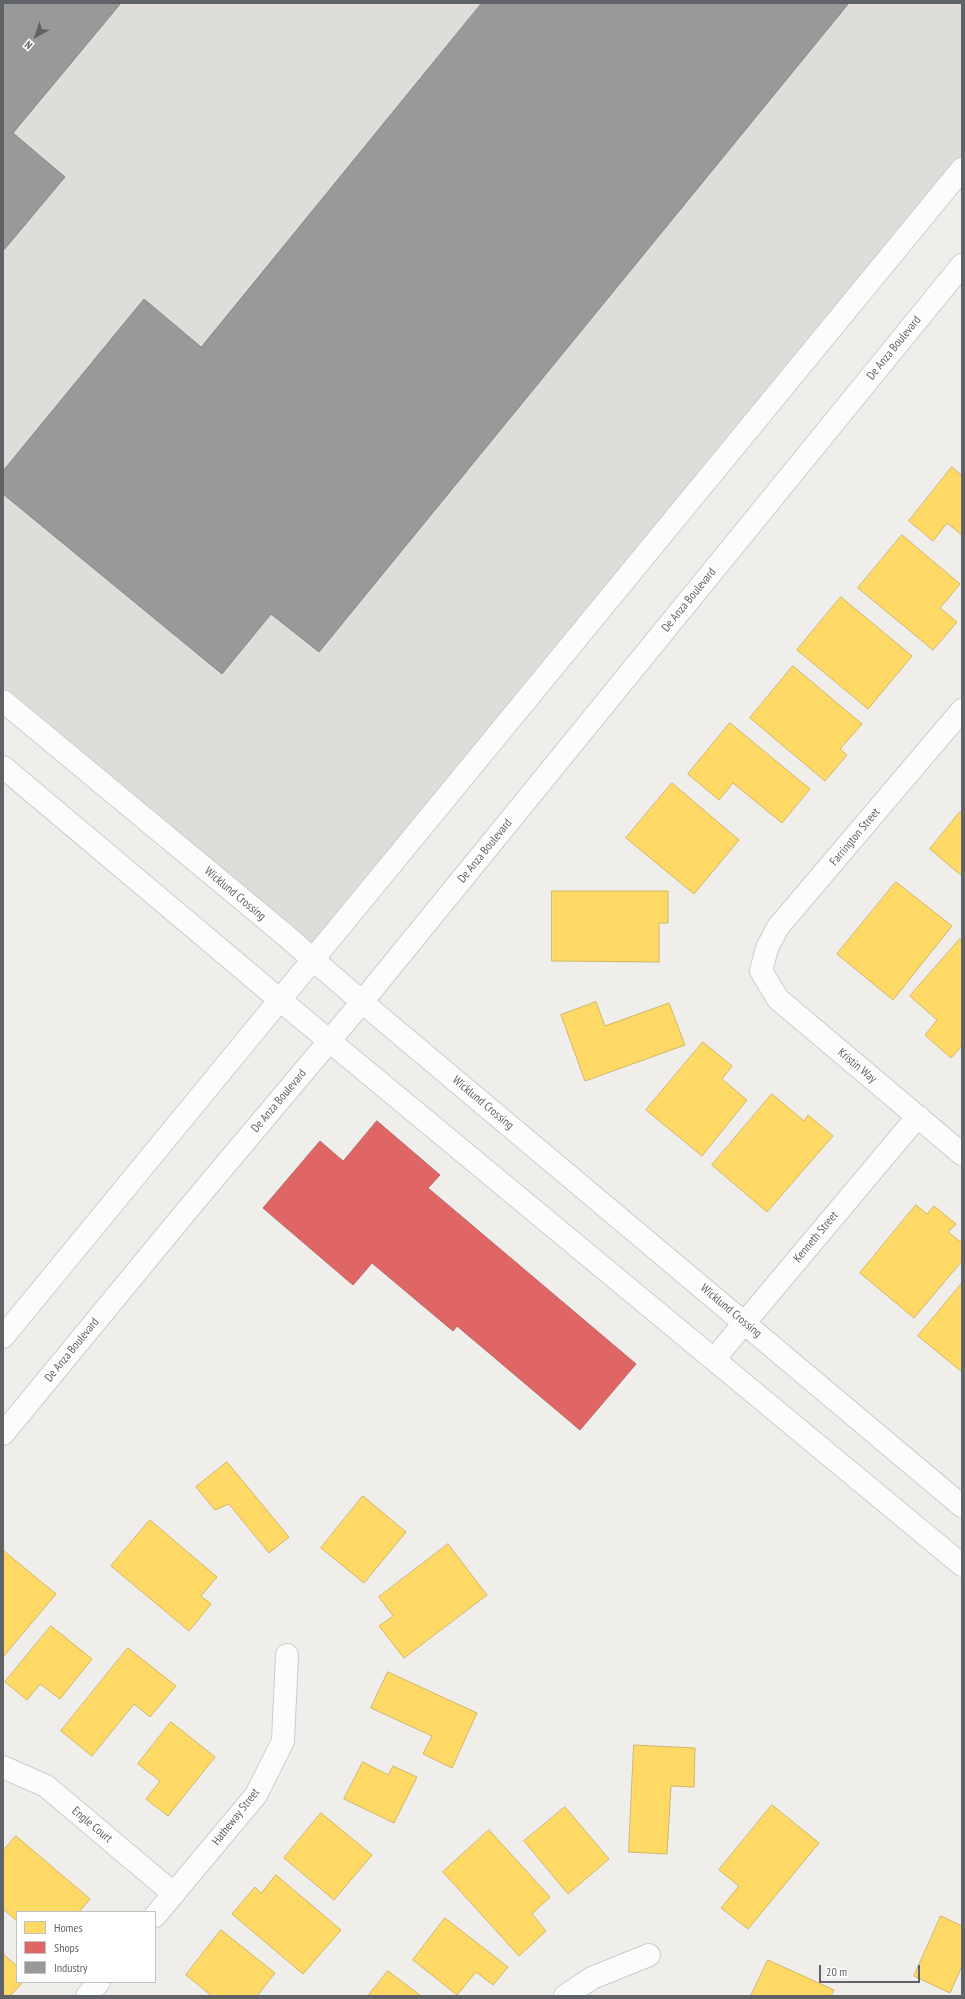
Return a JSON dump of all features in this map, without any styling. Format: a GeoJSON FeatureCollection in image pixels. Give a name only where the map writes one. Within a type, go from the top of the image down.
{"type":"FeatureCollection","features":[{"type":"Feature","properties":{"kind":"street"},"geometry":{"type":"LineString","coordinates":[[3,1338],[962,170]]}},
{"type":"Feature","properties":{"kind":"street","name":"De Anza Boulevard"},"geometry":{"type":"LineString","coordinates":[[3,1434],[184,1214],[362,1002],[962,265]]}},
{"type":"Feature","properties":{"kind":"street","name":"Wicklund Crossing"},"geometry":{"type":"LineString","coordinates":[[3,701],[314,960],[962,1506]]}},
{"type":"Feature","properties":{"kind":"street","name":"Farrington Street"},"geometry":{"type":"LineString","coordinates":[[761,971],[767,948],[778,927],[962,710]]}},
{"type":"Feature","properties":{"kind":"street"},"geometry":{"type":"LineString","coordinates":[[3,767],[280,1000],[715,1358],[962,1565]]}},
{"type":"Feature","properties":{"kind":"street","name":"Kristin Way"},"geometry":{"type":"LineString","coordinates":[[761,971],[778,999],[962,1154]]}},
{"type":"Feature","properties":{"kind":"street","name":"Kenneth Street"},"geometry":{"type":"LineString","coordinates":[[715,1358],[918,1116]]}},
{"type":"Feature","properties":{"kind":"street","name":"Hatheway Street"},"geometry":{"type":"LineString","coordinates":[[156,1915],[256,1795],[283,1741],[287,1655]]}},
{"type":"Feature","properties":{"kind":"street","name":"Engle Court"},"geometry":{"type":"LineString","coordinates":[[3,1767],[46,1786],[174,1894]]}},
{"type":"Feature","properties":{"kind":"street"},"geometry":{"type":"LineString","coordinates":[[565,1996],[592,1978],[649,1955]]}},
{"type":"Feature","properties":{"kind":"street"},"geometry":{"type":"LineString","coordinates":[[87,1996],[98,1983]]}},
{"type":"Feature","properties":{"kind":"shaded area"},"geometry":{"type":"Polygon","coordinates":[[[3,3],[962,3],[962,156],[312,944],[3,687],[3,3]]]}},
{"type":"Feature","properties":{"kind":"building: Homes"},"geometry":{"type":"Polygon","coordinates":[[[952,467],[962,476],[962,535],[947,523],[933,541],[909,521],[952,467]]]}},
{"type":"Feature","properties":{"kind":"building: Homes"},"geometry":{"type":"Polygon","coordinates":[[[902,535],[960,584],[940,608],[957,622],[933,650],[858,588],[902,535]]]}},
{"type":"Feature","properties":{"kind":"building: Homes"},"geometry":{"type":"Polygon","coordinates":[[[841,597],[912,656],[868,709],[797,650],[841,597]]]}},
{"type":"Feature","properties":{"kind":"building: Homes"},"geometry":{"type":"Polygon","coordinates":[[[793,666],[862,724],[840,749],[847,755],[825,781],[750,718],[793,666]]]}},
{"type":"Feature","properties":{"kind":"building: Homes"},"geometry":{"type":"Polygon","coordinates":[[[730,723],[810,789],[782,823],[733,783],[719,800],[688,774],[730,723]]]}},
{"type":"Feature","properties":{"kind":"building: Homes"},"geometry":{"type":"Polygon","coordinates":[[[672,783],[739,840],[694,894],[626,838],[672,783]]]}},
{"type":"Feature","properties":{"kind":"building: Homes"},"geometry":{"type":"Polygon","coordinates":[[[960,812],[962,814],[962,876],[930,849],[960,812]]]}},
{"type":"Feature","properties":{"kind":"building: Homes"},"geometry":{"type":"Polygon","coordinates":[[[896,882],[952,926],[893,1000],[837,954],[896,882]]]}},
{"type":"Feature","properties":{"kind":"building: Homes"},"geometry":{"type":"Polygon","coordinates":[[[552,891],[668,891],[668,923],[659,923],[659,962],[552,961],[552,891]]]}},
{"type":"Feature","properties":{"kind":"building: Homes"},"geometry":{"type":"Polygon","coordinates":[[[960,939],[962,940],[962,1046],[951,1058],[925,1035],[937,1020],[910,996],[960,939]]]}},
{"type":"Feature","properties":{"kind":"building: Homes"},"geometry":{"type":"Polygon","coordinates":[[[596,1002],[605,1026],[669,1003],[685,1045],[585,1081],[561,1015],[596,1002]]]}},
{"type":"Feature","properties":{"kind":"building: Homes"},"geometry":{"type":"Polygon","coordinates":[[[703,1042],[732,1066],[722,1079],[747,1100],[702,1156],[646,1110],[703,1042]]]}},
{"type":"Feature","properties":{"kind":"building: Homes"},"geometry":{"type":"Polygon","coordinates":[[[772,1094],[804,1121],[808,1115],[833,1136],[767,1212],[712,1165],[772,1094]]]}},
{"type":"Feature","properties":{"kind":"building: Homes"},"geometry":{"type":"Polygon","coordinates":[[[916,1205],[927,1214],[934,1206],[956,1224],[948,1232],[962,1243],[962,1261],[914,1318],[860,1273],[916,1205]]]}},
{"type":"Feature","properties":{"kind":"building: Homes"},"geometry":{"type":"Polygon","coordinates":[[[962,1283],[962,1372],[918,1336],[962,1283]]]}},
{"type":"Feature","properties":{"kind":"building: Homes"},"geometry":{"type":"Polygon","coordinates":[[[227,1462],[289,1537],[269,1553],[229,1504],[215,1510],[196,1487],[227,1462]]]}},
{"type":"Feature","properties":{"kind":"building: Homes"},"geometry":{"type":"Polygon","coordinates":[[[363,1496],[406,1532],[364,1583],[321,1548],[363,1496]]]}},
{"type":"Feature","properties":{"kind":"building: Homes"},"geometry":{"type":"Polygon","coordinates":[[[150,1520],[217,1577],[201,1596],[211,1604],[189,1631],[111,1566],[150,1520]]]}},
{"type":"Feature","properties":{"kind":"building: Homes"},"geometry":{"type":"Polygon","coordinates":[[[448,1544],[487,1595],[404,1658],[379,1626],[393,1616],[379,1597],[448,1544]]]}},
{"type":"Feature","properties":{"kind":"building: Homes"},"geometry":{"type":"Polygon","coordinates":[[[4,1551],[56,1594],[3,1657],[3,1552],[4,1551]]]}},
{"type":"Feature","properties":{"kind":"building: Homes"},"geometry":{"type":"Polygon","coordinates":[[[51,1626],[92,1659],[60,1699],[40,1684],[27,1700],[5,1682],[51,1626]]]}},
{"type":"Feature","properties":{"kind":"building: Homes"},"geometry":{"type":"Polygon","coordinates":[[[128,1648],[176,1686],[150,1717],[134,1704],[92,1756],[61,1731],[128,1648]]]}},
{"type":"Feature","properties":{"kind":"building: Homes"},"geometry":{"type":"Polygon","coordinates":[[[388,1672],[477,1713],[452,1768],[423,1754],[432,1736],[371,1708],[388,1672]]]}},
{"type":"Feature","properties":{"kind":"building: Homes"},"geometry":{"type":"Polygon","coordinates":[[[171,1722],[215,1757],[168,1816],[146,1799],[160,1781],[138,1764],[171,1722]]]}},
{"type":"Feature","properties":{"kind":"building: Homes"},"geometry":{"type":"Polygon","coordinates":[[[634,1745],[695,1748],[694,1787],[671,1786],[667,1854],[629,1852],[634,1745]]]}},
{"type":"Feature","properties":{"kind":"building: Homes"},"geometry":{"type":"Polygon","coordinates":[[[363,1762],[388,1775],[393,1766],[417,1777],[394,1823],[344,1799],[363,1762]]]}},
{"type":"Feature","properties":{"kind":"building: Homes"},"geometry":{"type":"Polygon","coordinates":[[[772,1805],[819,1843],[748,1929],[721,1908],[739,1886],[719,1870],[772,1805]]]}},
{"type":"Feature","properties":{"kind":"building: Homes"},"geometry":{"type":"Polygon","coordinates":[[[565,1807],[609,1859],[568,1894],[524,1841],[565,1807]]]}},
{"type":"Feature","properties":{"kind":"building: Homes"},"geometry":{"type":"Polygon","coordinates":[[[321,1813],[372,1855],[334,1900],[284,1858],[321,1813]]]}},
{"type":"Feature","properties":{"kind":"building: Homes"},"geometry":{"type":"Polygon","coordinates":[[[489,1830],[550,1897],[532,1914],[546,1931],[519,1956],[443,1872],[489,1830]]]}},
{"type":"Feature","properties":{"kind":"building: Homes"},"geometry":{"type":"Polygon","coordinates":[[[16,1836],[90,1899],[80,1911],[16,1911],[16,1920],[3,1909],[3,1851],[16,1836]]]}},
{"type":"Feature","properties":{"kind":"building: Homes"},"geometry":{"type":"Polygon","coordinates":[[[276,1875],[341,1930],[303,1974],[232,1914],[255,1887],[261,1893],[276,1875]]]}},
{"type":"Feature","properties":{"kind":"building: Homes"},"geometry":{"type":"Polygon","coordinates":[[[941,1916],[962,1926],[962,1966],[950,1993],[914,1976],[941,1916]]]}},
{"type":"Feature","properties":{"kind":"building: Homes"},"geometry":{"type":"Polygon","coordinates":[[[445,1918],[508,1967],[493,1985],[476,1972],[457,1995],[413,1960],[445,1918]]]}},
{"type":"Feature","properties":{"kind":"building: Homes"},"geometry":{"type":"Polygon","coordinates":[[[221,1930],[275,1973],[257,1996],[212,1996],[186,1975],[221,1930]]]}},
{"type":"Feature","properties":{"kind":"building: Homes"},"geometry":{"type":"Polygon","coordinates":[[[3,1954],[16,1965],[16,1983],[22,1983],[10,1996],[3,1996],[3,1954]]]}},
{"type":"Feature","properties":{"kind":"building: Homes"},"geometry":{"type":"Polygon","coordinates":[[[768,1960],[834,1990],[831,1996],[751,1996],[768,1960]]]}},
{"type":"Feature","properties":{"kind":"building: Homes"},"geometry":{"type":"Polygon","coordinates":[[[388,1971],[421,1996],[368,1996],[388,1971]]]}},
{"type":"Feature","properties":{"kind":"building: Shops"},"geometry":{"type":"Polygon","coordinates":[[[377,1121],[440,1175],[428,1188],[636,1364],[580,1430],[457,1326],[453,1331],[372,1263],[353,1285],[263,1208],[320,1141],[343,1161],[377,1121]]]}},
{"type":"Feature","properties":{"kind":"building: Industry"},"geometry":{"type":"Polygon","coordinates":[[[3,3],[121,3],[13,133],[65,177],[3,251],[3,3]]]}},
{"type":"Feature","properties":{"kind":"building: Industry"},"geometry":{"type":"Polygon","coordinates":[[[482,3],[849,3],[319,652],[271,614],[222,674],[3,494],[3,471],[144,299],[201,347],[482,3]]]}}]}
